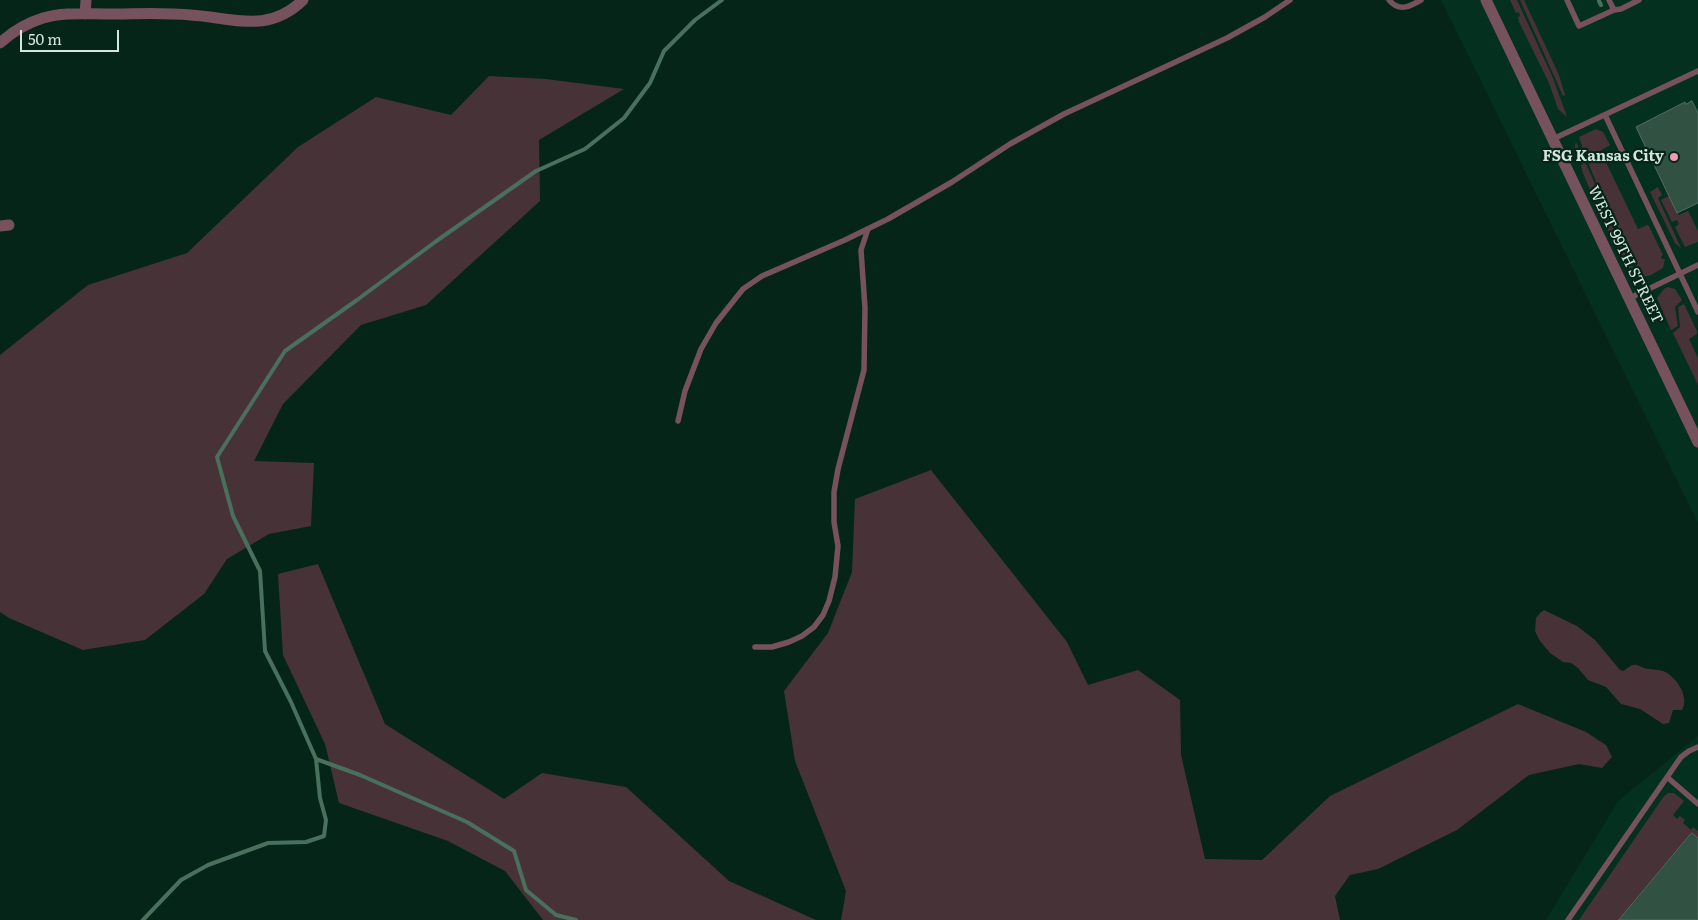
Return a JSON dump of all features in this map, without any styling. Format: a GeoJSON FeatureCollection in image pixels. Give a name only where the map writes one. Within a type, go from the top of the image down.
{"type":"FeatureCollection","features":[{"type":"Feature","properties":{"kind":"street"},"geometry":{"type":"LineString","coordinates":[[85,14],[86,0]]}},
{"type":"Feature","properties":{"kind":"street"},"geometry":{"type":"LineString","coordinates":[[0,43],[15,31],[30,23],[60,15],[189,14],[259,22],[282,15],[303,0]]}},
{"type":"Feature","properties":{"kind":"street","name":"WEST 99TH STREET"},"geometry":{"type":"LineString","coordinates":[[1486,0],[1698,442]]}},
{"type":"Feature","properties":{"kind":"lane"},"geometry":{"type":"LineString","coordinates":[[678,422],[684,390],[701,349],[716,323],[743,289],[762,276],[868,229],[952,182],[1010,144],[1064,114],[1227,38],[1265,17],[1290,0]]}},
{"type":"Feature","properties":{"kind":"lane"},"geometry":{"type":"LineString","coordinates":[[1389,0],[1398,7],[1403,8],[1421,0]]}},
{"type":"Feature","properties":{"kind":"lane"},"geometry":{"type":"LineString","coordinates":[[1567,0],[1579,26],[1639,0]]}},
{"type":"Feature","properties":{"kind":"lane"},"geometry":{"type":"LineString","coordinates":[[1609,0],[1614,10]]}},
{"type":"Feature","properties":{"kind":"lane"},"geometry":{"type":"LineString","coordinates":[[1553,139],[1698,71]]}},
{"type":"Feature","properties":{"kind":"lane"},"geometry":{"type":"LineString","coordinates":[[1605,115],[1698,312]]}},
{"type":"Feature","properties":{"kind":"lane"},"geometry":{"type":"LineString","coordinates":[[755,647],[772,647],[802,636],[814,627],[823,615],[829,601],[835,577],[838,546],[834,522],[834,492],[838,469],[864,370],[864,308],[861,250],[868,229]]}},
{"type":"Feature","properties":{"kind":"lane"},"geometry":{"type":"LineString","coordinates":[[1630,298],[1698,265]]}},
{"type":"Feature","properties":{"kind":"lane"},"geometry":{"type":"LineString","coordinates":[[1568,920],[1681,757],[1689,750],[1698,746]]}},
{"type":"Feature","properties":{"kind":"lane"},"geometry":{"type":"LineString","coordinates":[[1667,778],[1698,804]]}},
{"type":"Feature","properties":{"kind":"shaded area"},"geometry":{"type":"Polygon","coordinates":[[[1441,0],[1698,0],[1698,523],[1441,0]]]}},
{"type":"Feature","properties":{"kind":"shaded area"},"geometry":{"type":"Polygon","coordinates":[[[1510,0],[1517,0],[1553,78],[1567,117],[1558,109],[1549,83],[1519,22],[1519,12],[1516,13],[1510,0]]]}},
{"type":"Feature","properties":{"kind":"shaded area"},"geometry":{"type":"Polygon","coordinates":[[[1520,0],[1524,0],[1559,75],[1565,95],[1563,96],[1520,0]]]}},
{"type":"Feature","properties":{"kind":"shaded area"},"geometry":{"type":"Polygon","coordinates":[[[489,76],[546,79],[624,89],[539,140],[540,201],[426,305],[361,325],[283,404],[254,461],[314,463],[311,526],[269,534],[227,559],[204,594],[145,640],[83,650],[9,618],[0,612],[0,355],[88,285],[187,253],[298,147],[376,97],[451,115],[489,76]]]}},
{"type":"Feature","properties":{"kind":"shaded area"},"geometry":{"type":"Polygon","coordinates":[[[1596,129],[1603,132],[1610,145],[1598,152],[1600,155],[1602,154],[1638,229],[1649,226],[1663,255],[1661,256],[1662,259],[1665,259],[1663,268],[1651,275],[1643,277],[1639,271],[1585,154],[1579,137],[1596,129]]]}},
{"type":"Feature","properties":{"kind":"shaded area"},"geometry":{"type":"Polygon","coordinates":[[[1576,142],[1637,276],[1630,270],[1623,259],[1599,211],[1582,171],[1582,161],[1577,159],[1575,154],[1576,142]]]}},
{"type":"Feature","properties":{"kind":"shaded area"},"geometry":{"type":"Polygon","coordinates":[[[1658,187],[1662,195],[1658,198],[1681,248],[1675,243],[1650,192],[1658,187]]]}},
{"type":"Feature","properties":{"kind":"shaded area"},"geometry":{"type":"Polygon","coordinates":[[[1669,196],[1679,215],[1688,211],[1698,231],[1698,242],[1685,247],[1675,227],[1679,224],[1677,220],[1672,222],[1661,200],[1669,196]]]}},
{"type":"Feature","properties":{"kind":"shaded area"},"geometry":{"type":"Polygon","coordinates":[[[1668,287],[1675,289],[1682,300],[1675,307],[1678,326],[1671,330],[1657,298],[1668,287]]]}},
{"type":"Feature","properties":{"kind":"shaded area"},"geometry":{"type":"Polygon","coordinates":[[[1684,304],[1697,331],[1697,334],[1689,339],[1698,358],[1698,385],[1673,333],[1680,327],[1678,307],[1684,304]]]}},
{"type":"Feature","properties":{"kind":"shaded area"},"geometry":{"type":"Polygon","coordinates":[[[931,470],[1067,642],[1088,685],[1138,670],[1180,700],[1181,755],[1205,859],[1262,860],[1330,796],[1518,704],[1586,732],[1606,745],[1612,757],[1602,768],[1579,764],[1529,775],[1457,830],[1378,869],[1350,875],[1335,896],[1340,920],[841,920],[846,891],[795,761],[784,691],[828,633],[852,572],[855,499],[931,470]]]}},
{"type":"Feature","properties":{"kind":"shaded area"},"geometry":{"type":"Polygon","coordinates":[[[318,564],[385,724],[504,799],[542,773],[626,787],[729,881],[816,920],[543,920],[505,871],[448,841],[339,803],[325,744],[283,655],[278,574],[318,564]]]}},
{"type":"Feature","properties":{"kind":"shaded area"},"geometry":{"type":"Polygon","coordinates":[[[1544,610],[1577,626],[1595,640],[1620,670],[1623,671],[1632,665],[1636,665],[1646,669],[1663,671],[1673,677],[1683,693],[1684,705],[1682,710],[1673,710],[1669,723],[1663,724],[1640,709],[1621,704],[1606,687],[1588,680],[1571,663],[1563,662],[1550,653],[1540,641],[1535,631],[1536,618],[1544,610]]]}},
{"type":"Feature","properties":{"kind":"shaded area"},"geometry":{"type":"Polygon","coordinates":[[[1698,736],[1698,920],[1546,920],[1618,801],[1698,736]]]}},
{"type":"Feature","properties":{"kind":"shaded area"},"geometry":{"type":"Polygon","coordinates":[[[1668,793],[1674,793],[1684,801],[1673,815],[1677,819],[1680,816],[1685,820],[1683,823],[1691,830],[1693,827],[1698,831],[1698,838],[1692,833],[1619,920],[1579,920],[1664,796],[1668,793]]]}},
{"type":"Feature","properties":{"kind":"building","name":"FSG Kansas City"},"geometry":{"type":"Polygon","coordinates":[[[1692,101],[1698,113],[1698,203],[1677,213],[1636,127],[1685,102],[1686,104],[1692,101]]]}},
{"type":"Feature","properties":{"kind":"building"},"geometry":{"type":"Polygon","coordinates":[[[1692,833],[1698,838],[1698,920],[1619,920],[1692,833]]]}},
{"type":"Feature","properties":{"kind":"waterway"},"geometry":{"type":"LineString","coordinates":[[143,920],[181,880],[208,865],[268,843],[306,842],[324,836],[326,820],[320,798],[316,759],[291,702],[265,651],[260,571],[233,516],[217,457],[285,351],[536,171],[585,149],[624,118],[650,83],[664,51],[695,20],[722,0]]}},
{"type":"Feature","properties":{"kind":"waterway"},"geometry":{"type":"LineString","coordinates":[[1599,1],[1601,5]]}},
{"type":"Feature","properties":{"kind":"waterway"},"geometry":{"type":"LineString","coordinates":[[316,759],[360,775],[467,822],[514,851],[526,890],[556,915],[576,920]]}},
{"type":"Feature","properties":{"kind":"place","name":"FSG Kansas City"},"geometry":{"type":"Point","coordinates":[1674,157]}}]}
